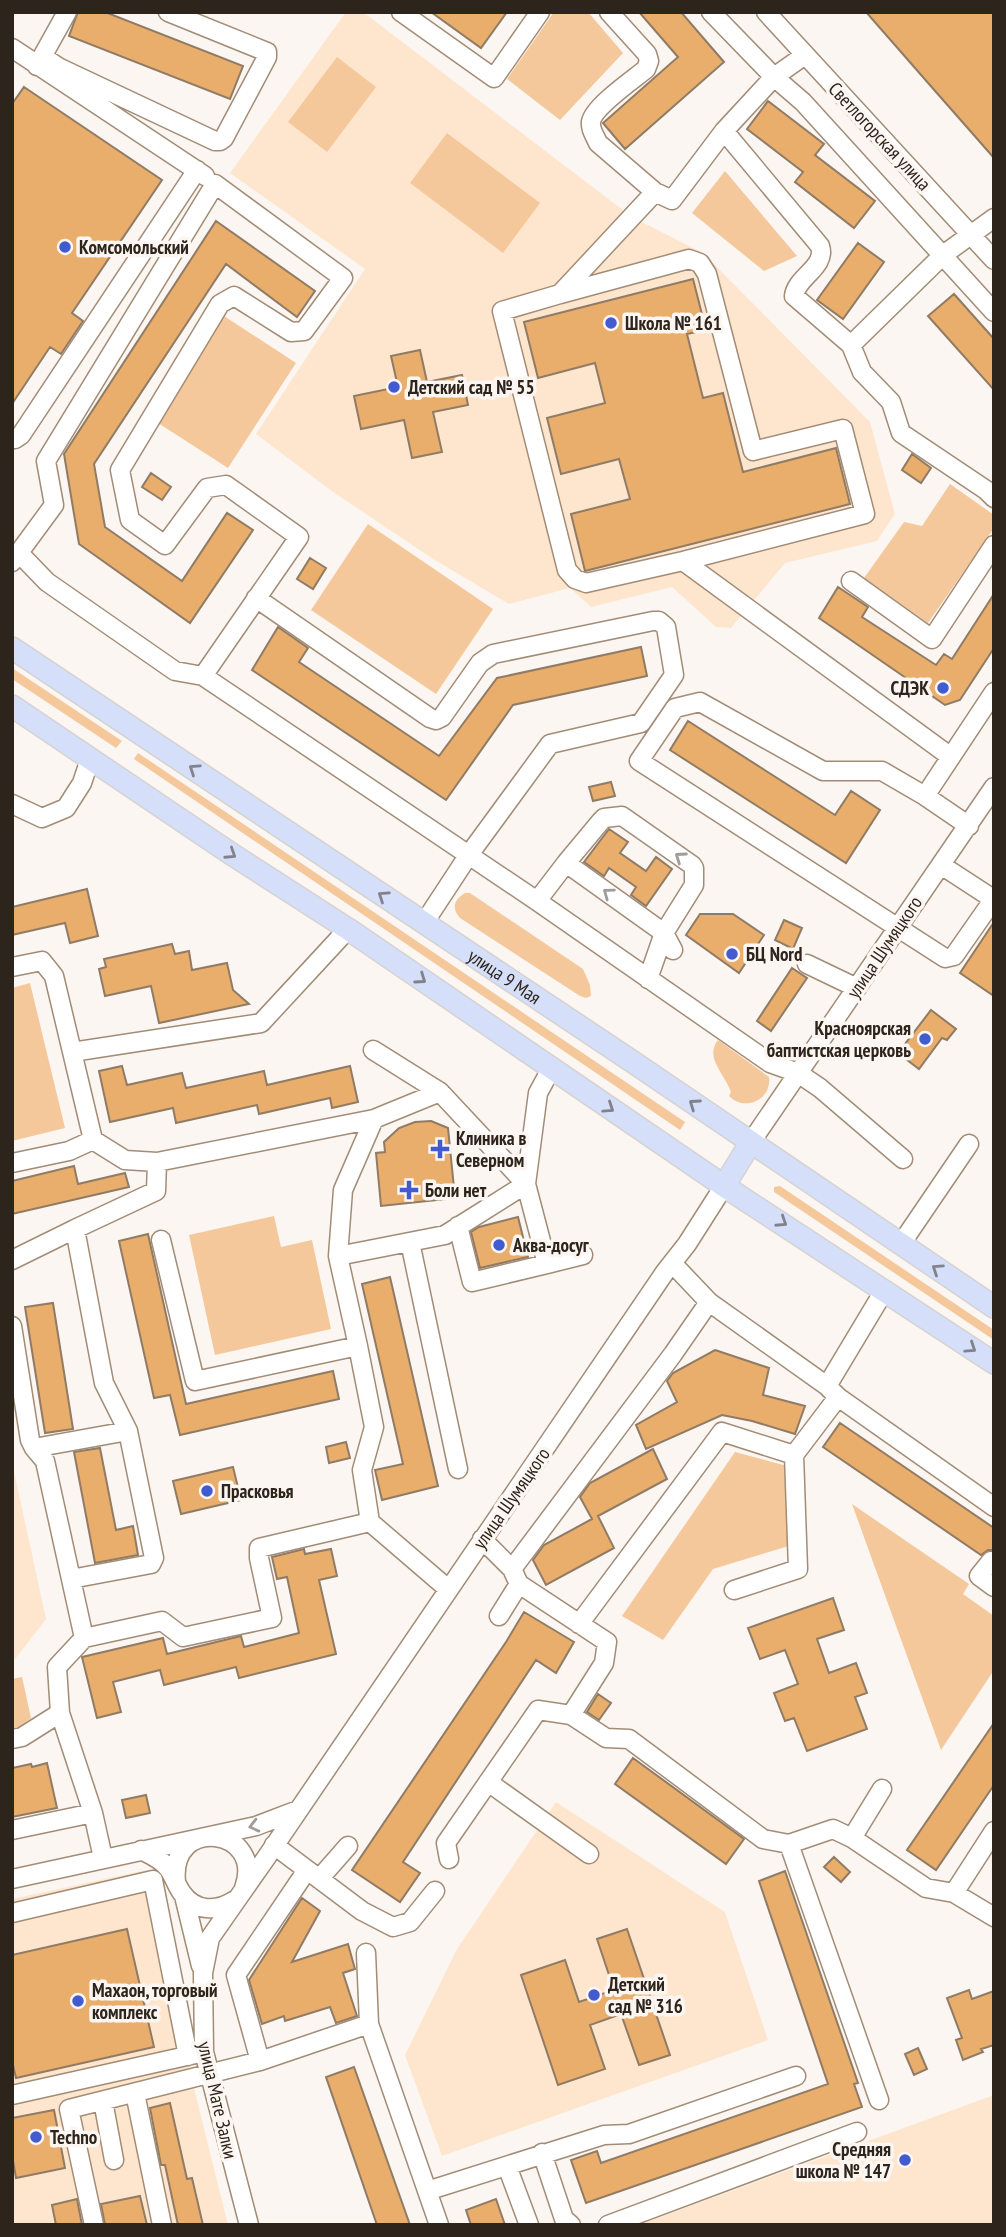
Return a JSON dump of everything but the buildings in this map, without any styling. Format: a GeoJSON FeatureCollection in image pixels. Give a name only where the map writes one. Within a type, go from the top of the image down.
{"type":"FeatureCollection","features":[{"type":"Feature","properties":{"kind":"main road","name":"улица 9 Мая"},"geometry":{"type":"LineString","coordinates":[[12,648],[630,1060],[994,1307]]}},
{"type":"Feature","properties":{"kind":"main road"},"geometry":{"type":"LineString","coordinates":[[12,706],[348,929],[724,1186],[994,1363]]}},
{"type":"Feature","properties":{"kind":"main road"},"geometry":{"type":"LineString","coordinates":[[724,1186],[751,1142]]}},
{"type":"Feature","properties":{"kind":"street"},"geometry":{"type":"LineString","coordinates":[[40,61],[67,12]]}},
{"type":"Feature","properties":{"kind":"street"},"geometry":{"type":"LineString","coordinates":[[13,51],[60,68],[220,141],[267,57],[267,52],[168,12]]}},
{"type":"Feature","properties":{"kind":"street"},"geometry":{"type":"LineString","coordinates":[[401,12],[494,78],[540,12]]}},
{"type":"Feature","properties":{"kind":"street"},"geometry":{"type":"LineString","coordinates":[[609,12],[646,54],[649,61],[646,69],[596,111],[591,121],[593,132],[598,143],[655,192],[672,200],[724,131],[774,78],[806,55]]}},
{"type":"Feature","properties":{"kind":"street"},"geometry":{"type":"LineString","coordinates":[[711,12],[774,78],[803,102],[994,312]]}},
{"type":"Feature","properties":{"kind":"street","name":"Светлогорская улица"},"geometry":{"type":"LineString","coordinates":[[766,12],[994,260]]}},
{"type":"Feature","properties":{"kind":"street"},"geometry":{"type":"LineString","coordinates":[[40,61],[197,170],[343,278],[304,331],[291,332],[234,296],[220,304],[120,470],[130,520],[164,545],[207,488],[226,485],[299,537],[203,676]]}},
{"type":"Feature","properties":{"kind":"street"},"geometry":{"type":"LineString","coordinates":[[724,131],[820,246],[820,260],[795,289],[794,296],[851,345],[862,372],[891,402],[901,433],[991,490]]}},
{"type":"Feature","properties":{"kind":"street"},"geometry":{"type":"LineString","coordinates":[[12,439],[21,435],[197,170]]}},
{"type":"Feature","properties":{"kind":"street"},"geometry":{"type":"LineString","coordinates":[[215,184],[46,461],[54,505],[16,557],[47,582],[175,671],[203,676],[537,901],[770,1063],[798,1073],[820,1088],[903,1158]]}},
{"type":"Feature","properties":{"kind":"street"},"geometry":{"type":"LineString","coordinates":[[560,294],[655,192]]}},
{"type":"Feature","properties":{"kind":"street"},"geometry":{"type":"LineString","coordinates":[[851,345],[954,245],[994,218]]}},
{"type":"Feature","properties":{"kind":"street"},"geometry":{"type":"LineString","coordinates":[[689,259],[700,263],[707,274],[753,451],[843,429],[865,514],[586,583],[575,579],[567,570],[502,311],[560,294],[689,259]]}},
{"type":"Feature","properties":{"kind":"street"},"geometry":{"type":"LineString","coordinates":[[851,581],[932,639],[994,545]]}},
{"type":"Feature","properties":{"kind":"street"},"geometry":{"type":"LineString","coordinates":[[683,561],[951,757]]}},
{"type":"Feature","properties":{"kind":"street"},"geometry":{"type":"LineString","coordinates":[[256,598],[436,720],[442,717],[480,663],[493,654],[653,621],[663,623],[666,627],[674,675],[641,723],[550,744],[468,856],[424,923]]}},
{"type":"Feature","properties":{"kind":"street"},"geometry":{"type":"LineString","coordinates":[[925,796],[994,692]]}},
{"type":"Feature","properties":{"kind":"street"},"geometry":{"type":"LineString","coordinates":[[941,865],[987,895],[990,900],[989,906],[954,956],[945,958],[639,761],[675,708],[700,702],[823,771],[882,771],[925,796],[968,826]]}},
{"type":"Feature","properties":{"kind":"street"},"geometry":{"type":"LineString","coordinates":[[12,804],[42,818],[66,807],[82,783],[90,759]]}},
{"type":"Feature","properties":{"kind":"street","name":"улица Шумяцкого"},"geometry":{"type":"LineString","coordinates":[[751,1142],[994,787]]}},
{"type":"Feature","properties":{"kind":"street"},"geometry":{"type":"LineString","coordinates":[[537,901],[601,821],[618,816],[692,865],[694,885],[664,933],[648,979]]}},
{"type":"Feature","properties":{"kind":"street"},"geometry":{"type":"LineString","coordinates":[[566,863],[664,933],[673,950]]}},
{"type":"Feature","properties":{"kind":"street"},"geometry":{"type":"LineString","coordinates":[[72,1052],[261,1023],[348,929]]}},
{"type":"Feature","properties":{"kind":"street"},"geometry":{"type":"LineString","coordinates":[[12,967],[42,961],[54,976],[93,1140],[125,1160],[157,1162],[374,1119],[440,1092]]}},
{"type":"Feature","properties":{"kind":"street"},"geometry":{"type":"LineString","coordinates":[[807,964],[857,988]]}},
{"type":"Feature","properties":{"kind":"street"},"geometry":{"type":"LineString","coordinates":[[373,1050],[440,1092],[526,1184]]}},
{"type":"Feature","properties":{"kind":"street"},"geometry":{"type":"LineString","coordinates":[[547,1264],[526,1184],[538,1093],[551,1069]]}},
{"type":"Feature","properties":{"kind":"street"},"geometry":{"type":"LineString","coordinates":[[374,1119],[343,1190],[338,1256],[374,1427],[362,1470],[370,1522],[448,1589]]}},
{"type":"Feature","properties":{"kind":"street"},"geometry":{"type":"LineString","coordinates":[[12,1163],[69,1151],[93,1140]]}},
{"type":"Feature","properties":{"kind":"street"},"geometry":{"type":"LineString","coordinates":[[901,1244],[969,1144]]}},
{"type":"Feature","properties":{"kind":"street"},"geometry":{"type":"LineString","coordinates":[[12,1260],[156,1191],[157,1162]]}},
{"type":"Feature","properties":{"kind":"street"},"geometry":{"type":"LineString","coordinates":[[338,1256],[445,1234],[526,1184]]}},
{"type":"Feature","properties":{"kind":"street","name":"улица Шумяцкого"},"geometry":{"type":"LineString","coordinates":[[202,1973],[209,1938],[687,1244],[724,1186]]}},
{"type":"Feature","properties":{"kind":"street"},"geometry":{"type":"LineString","coordinates":[[458,1226],[472,1282],[583,1255]]}},
{"type":"Feature","properties":{"kind":"street"},"geometry":{"type":"LineString","coordinates":[[71,1579],[151,1564],[154,1558],[128,1432],[104,1383],[75,1229]]}},
{"type":"Feature","properties":{"kind":"street"},"geometry":{"type":"LineString","coordinates":[[161,1240],[194,1381],[358,1346]]}},
{"type":"Feature","properties":{"kind":"street"},"geometry":{"type":"LineString","coordinates":[[410,1242],[458,1469]]}},
{"type":"Feature","properties":{"kind":"street"},"geometry":{"type":"LineString","coordinates":[[672,1263],[709,1302],[994,1507]]}},
{"type":"Feature","properties":{"kind":"street"},"geometry":{"type":"LineString","coordinates":[[734,1590],[798,1569],[794,1455],[832,1391],[884,1291]]}},
{"type":"Feature","properties":{"kind":"street"},"geometry":{"type":"LineString","coordinates":[[499,1616],[516,1577],[709,1302]]}},
{"type":"Feature","properties":{"kind":"street"},"geometry":{"type":"LineString","coordinates":[[12,1326],[30,1440],[45,1461],[84,1638]]}},
{"type":"Feature","properties":{"kind":"street"},"geometry":{"type":"LineString","coordinates":[[34,1448],[128,1432]]}},
{"type":"Feature","properties":{"kind":"street"},"geometry":{"type":"LineString","coordinates":[[579,1624],[722,1433],[794,1455]]}},
{"type":"Feature","properties":{"kind":"street"},"geometry":{"type":"LineString","coordinates":[[103,1858],[93,1812],[60,1713],[57,1667],[84,1638],[162,1621],[183,1637],[272,1618],[259,1548],[370,1522]]}},
{"type":"Feature","properties":{"kind":"street"},"geometry":{"type":"LineString","coordinates":[[482,1539],[516,1577],[607,1642],[604,1663],[571,1715]]}},
{"type":"Feature","properties":{"kind":"street"},"geometry":{"type":"LineString","coordinates":[[991,1561],[979,1576],[994,1587]]}},
{"type":"Feature","properties":{"kind":"street"},"geometry":{"type":"LineString","coordinates":[[449,1859],[446,1843],[538,1710],[571,1715],[606,1738],[629,1740],[763,1839],[789,1844],[833,1829],[926,1888],[954,1893],[994,1917]]}},
{"type":"Feature","properties":{"kind":"street"},"geometry":{"type":"LineString","coordinates":[[12,1739],[22,1737],[60,1713]]}},
{"type":"Feature","properties":{"kind":"street"},"geometry":{"type":"LineString","coordinates":[[488,1782],[589,1854]]}},
{"type":"Feature","properties":{"kind":"street"},"geometry":{"type":"LineString","coordinates":[[852,1839],[882,1789]]}},
{"type":"Feature","properties":{"kind":"street"},"geometry":{"type":"LineString","coordinates":[[12,1879],[256,1826],[298,1810]]}},
{"type":"Feature","properties":{"kind":"street"},"geometry":{"type":"LineString","coordinates":[[12,1830],[93,1812]]}},
{"type":"Feature","properties":{"kind":"street"},"geometry":{"type":"LineString","coordinates":[[954,1893],[994,1831]]}},
{"type":"Feature","properties":{"kind":"street"},"geometry":{"type":"LineString","coordinates":[[141,1850],[157,1858],[168,1868],[180,1889],[193,1903],[215,1909],[227,1906],[240,1895],[247,1879],[245,1857],[229,1840],[208,1835],[196,1839],[181,1853],[177,1862],[180,1889],[202,1973]]}},
{"type":"Feature","properties":{"kind":"street"},"geometry":{"type":"LineString","coordinates":[[789,1844],[879,2100]]}},
{"type":"Feature","properties":{"kind":"street"},"geometry":{"type":"LineString","coordinates":[[274,1846],[362,1910],[393,1927],[410,1922],[436,1891]]}},
{"type":"Feature","properties":{"kind":"street"},"geometry":{"type":"LineString","coordinates":[[260,2061],[236,1975],[313,1875],[348,1846]]}},
{"type":"Feature","properties":{"kind":"street"},"geometry":{"type":"LineString","coordinates":[[12,1913],[153,1880],[196,2054],[12,2095]]}},
{"type":"Feature","properties":{"kind":"street"},"geometry":{"type":"LineString","coordinates":[[366,1953],[369,2024],[439,2225]]}},
{"type":"Feature","properties":{"kind":"street","name":"улица Мате Залки"},"geometry":{"type":"LineString","coordinates":[[202,1973],[196,2054],[209,2076],[249,2225]]}},
{"type":"Feature","properties":{"kind":"street"},"geometry":{"type":"LineString","coordinates":[[94,2225],[69,2109],[209,2076],[369,2024]]}},
{"type":"Feature","properties":{"kind":"street"},"geometry":{"type":"LineString","coordinates":[[427,2191],[604,2134],[629,2134],[796,2076]]}},
{"type":"Feature","properties":{"kind":"street"},"geometry":{"type":"LineString","coordinates":[[135,2093],[162,2225]]}},
{"type":"Feature","properties":{"kind":"street"},"geometry":{"type":"LineString","coordinates":[[103,2101],[114,2160]]}},
{"type":"Feature","properties":{"kind":"street"},"geometry":{"type":"LineString","coordinates":[[608,2225],[857,2132]]}},
{"type":"Feature","properties":{"kind":"street"},"geometry":{"type":"LineString","coordinates":[[542,2153],[564,2219],[571,2225]]}},
{"type":"Feature","properties":{"kind":"street"},"geometry":{"type":"LineString","coordinates":[[507,2165],[529,2225]]}},
{"type":"Feature","properties":{"kind":"shaded area","name":"Школа № 161"},"geometry":{"type":"Polygon","coordinates":[[[346,12],[367,15],[632,217],[703,253],[870,422],[895,514],[877,541],[785,563],[731,628],[716,627],[672,587],[591,607],[570,588],[509,604],[433,559],[333,492],[256,434],[365,269],[230,173],[346,12]]]}},
{"type":"Feature","properties":{"kind":"shaded area"},"geometry":{"type":"Polygon","coordinates":[[[554,12],[588,12],[623,53],[560,120],[507,79],[554,12]]]}},
{"type":"Feature","properties":{"kind":"shaded area"},"geometry":{"type":"Polygon","coordinates":[[[337,57],[376,87],[327,152],[288,122],[337,57]]]}},
{"type":"Feature","properties":{"kind":"shaded area"},"geometry":{"type":"Polygon","coordinates":[[[447,133],[540,203],[503,253],[410,183],[447,133]]]}},
{"type":"Feature","properties":{"kind":"shaded area"},"geometry":{"type":"Polygon","coordinates":[[[725,171],[797,256],[764,271],[692,213],[725,171]]]}},
{"type":"Feature","properties":{"kind":"shaded area"},"geometry":{"type":"Polygon","coordinates":[[[224,316],[296,363],[228,468],[155,421],[224,316]]]}},
{"type":"Feature","properties":{"kind":"shaded area"},"geometry":{"type":"Polygon","coordinates":[[[950,484],[994,515],[994,528],[928,623],[864,578],[904,522],[922,526],[950,484]]]}},
{"type":"Feature","properties":{"kind":"shaded area"},"geometry":{"type":"Polygon","coordinates":[[[368,524],[493,609],[436,694],[311,610],[368,524]]]}},
{"type":"Feature","properties":{"kind":"shaded area"},"geometry":{"type":"Polygon","coordinates":[[[12,668],[122,741],[116,748],[12,679],[12,668]]]}},
{"type":"Feature","properties":{"kind":"shaded area"},"geometry":{"type":"Polygon","coordinates":[[[138,753],[685,1122],[680,1130],[134,759],[138,753]]]}},
{"type":"Feature","properties":{"kind":"shaded area"},"geometry":{"type":"Polygon","coordinates":[[[465,893],[470,893],[583,969],[590,985],[591,996],[580,996],[460,918],[455,911],[455,904],[465,893]]]}},
{"type":"Feature","properties":{"kind":"shaded area"},"geometry":{"type":"Polygon","coordinates":[[[30,983],[65,1128],[12,1141],[12,988],[30,983]]]}},
{"type":"Feature","properties":{"kind":"shaded area"},"geometry":{"type":"Polygon","coordinates":[[[718,1040],[769,1077],[769,1085],[762,1097],[756,1101],[742,1103],[729,1096],[731,1092],[714,1060],[714,1047],[718,1040]]]}},
{"type":"Feature","properties":{"kind":"shaded area"},"geometry":{"type":"Polygon","coordinates":[[[780,1186],[994,1330],[994,1340],[774,1192],[774,1187],[780,1186]]]}},
{"type":"Feature","properties":{"kind":"shaded area"},"geometry":{"type":"Polygon","coordinates":[[[274,1216],[281,1247],[312,1240],[331,1329],[215,1355],[189,1235],[274,1216]]]}},
{"type":"Feature","properties":{"kind":"shaded area"},"geometry":{"type":"Polygon","coordinates":[[[735,1452],[787,1466],[792,1545],[713,1569],[663,1640],[622,1616],[735,1452]]]}},
{"type":"Feature","properties":{"kind":"shaded area"},"geometry":{"type":"Polygon","coordinates":[[[12,1462],[46,1619],[12,1663],[12,1462]]]}},
{"type":"Feature","properties":{"kind":"shaded area"},"geometry":{"type":"Polygon","coordinates":[[[852,1504],[969,1584],[963,1594],[994,1616],[994,1670],[941,1750],[852,1504]]]}},
{"type":"Feature","properties":{"kind":"shaded area"},"geometry":{"type":"Polygon","coordinates":[[[22,1677],[31,1718],[12,1732],[12,1679],[22,1677]]]}},
{"type":"Feature","properties":{"kind":"shaded area","name":"Детский сад № 316"},"geometry":{"type":"Polygon","coordinates":[[[556,1802],[725,1912],[768,2040],[442,2156],[405,2055],[457,1949],[556,1802]]]}},
{"type":"Feature","properties":{"kind":"shaded area"},"geometry":{"type":"Polygon","coordinates":[[[147,1870],[184,2048],[228,2225],[12,2225],[12,1899],[147,1870]]]}},
{"type":"Feature","properties":{"kind":"shaded area","name":"Средняя школа № 147"},"geometry":{"type":"Polygon","coordinates":[[[994,2095],[994,2225],[638,2225],[994,2095]]]}},
{"type":"Feature","properties":{"kind":"place","name":"Комсомольский"},"geometry":{"type":"Point","coordinates":[65,247]}},
{"type":"Feature","properties":{"kind":"place","name":"Школа № 161"},"geometry":{"type":"Point","coordinates":[611,323]}},
{"type":"Feature","properties":{"kind":"place","name":"Детский сад № 55"},"geometry":{"type":"Point","coordinates":[394,387]}},
{"type":"Feature","properties":{"kind":"place","name":"СДЭК"},"geometry":{"type":"Point","coordinates":[943,688]}},
{"type":"Feature","properties":{"kind":"place","name":"БЦ Nord"},"geometry":{"type":"Point","coordinates":[732,954]}},
{"type":"Feature","properties":{"kind":"place","name":"Красноярская баптистская церковь"},"geometry":{"type":"Point","coordinates":[925,1039]}},
{"type":"Feature","properties":{"kind":"place","name":"Клиника в Северном"},"geometry":{"type":"Point","coordinates":[440,1149]}},
{"type":"Feature","properties":{"kind":"place","name":"Боли нет"},"geometry":{"type":"Point","coordinates":[409,1190]}},
{"type":"Feature","properties":{"kind":"place","name":"Аква-досуг"},"geometry":{"type":"Point","coordinates":[499,1245]}},
{"type":"Feature","properties":{"kind":"place","name":"Прасковья"},"geometry":{"type":"Point","coordinates":[207,1491]}},
{"type":"Feature","properties":{"kind":"place","name":"Детский сад № 316"},"geometry":{"type":"Point","coordinates":[594,1995]}},
{"type":"Feature","properties":{"kind":"place","name":"Махаон, торговый комплекс"},"geometry":{"type":"Point","coordinates":[78,2001]}},
{"type":"Feature","properties":{"kind":"place","name":"Techno"},"geometry":{"type":"Point","coordinates":[36,2137]}},
{"type":"Feature","properties":{"kind":"place","name":"Средняя школа № 147"},"geometry":{"type":"Point","coordinates":[905,2160]}}]}
